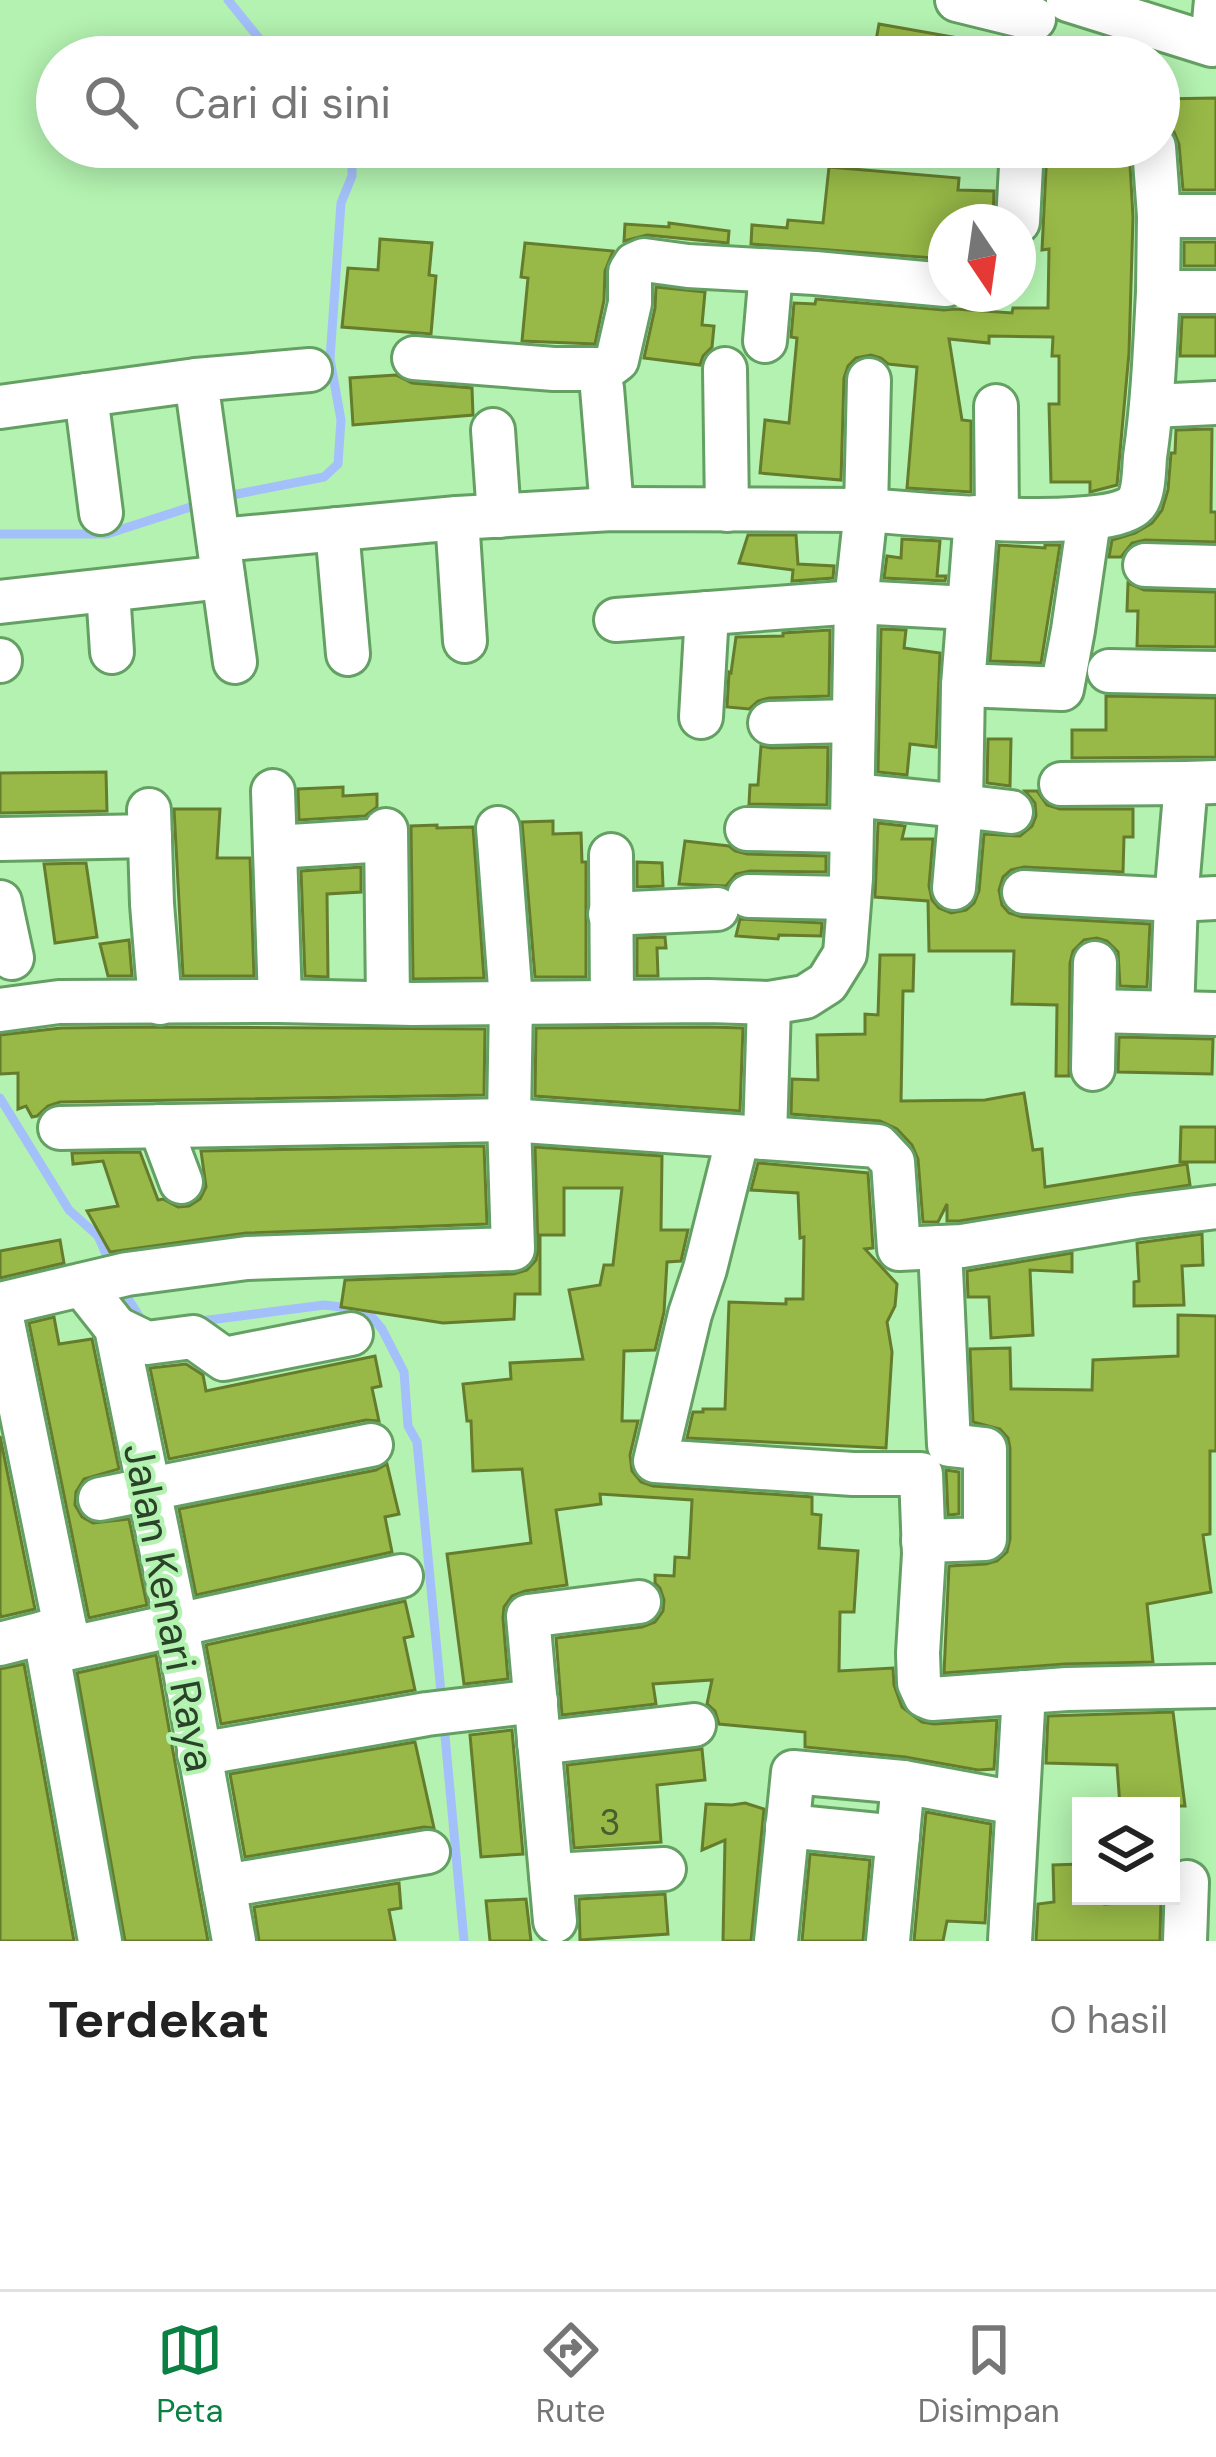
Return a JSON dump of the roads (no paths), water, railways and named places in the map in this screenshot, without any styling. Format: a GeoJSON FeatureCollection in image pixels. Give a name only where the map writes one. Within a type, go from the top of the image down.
{"type":"FeatureCollection","features":[{"type":"Feature","properties":{"kind":"street"},"geometry":{"type":"LineString","coordinates":[[957,0],[1119,36]]}},
{"type":"Feature","properties":{"kind":"street"},"geometry":{"type":"LineString","coordinates":[[1180,49],[1214,57],[1216,0]]}},
{"type":"Feature","properties":{"kind":"street"},"geometry":{"type":"LineString","coordinates":[[1019,204],[1021,168]]}},
{"type":"Feature","properties":{"kind":"street"},"geometry":{"type":"LineString","coordinates":[[0,602],[108,591],[217,526],[337,529],[612,509],[866,510],[1089,520],[1121,515],[1137,502],[1152,406],[1158,292],[1156,168]]}},
{"type":"Feature","properties":{"kind":"street"},"geometry":{"type":"LineString","coordinates":[[1159,216],[1216,216]]}},
{"type":"Feature","properties":{"kind":"street"},"geometry":{"type":"LineString","coordinates":[[414,358],[605,369],[617,360],[630,303],[630,272],[644,260],[928,284]]}},
{"type":"Feature","properties":{"kind":"street"},"geometry":{"type":"LineString","coordinates":[[765,341],[771,271]]}},
{"type":"Feature","properties":{"kind":"street"},"geometry":{"type":"LineString","coordinates":[[1158,292],[1216,292]]}},
{"type":"Feature","properties":{"kind":"street"},"geometry":{"type":"LineString","coordinates":[[724,369],[727,510]]}},
{"type":"Feature","properties":{"kind":"street"},"geometry":{"type":"LineString","coordinates":[[0,407],[310,370]]}},
{"type":"Feature","properties":{"kind":"street"},"geometry":{"type":"LineString","coordinates":[[196,380],[235,662]]}},
{"type":"Feature","properties":{"kind":"street"},"geometry":{"type":"LineString","coordinates":[[0,1010],[59,1002],[280,1000],[769,1004],[805,997],[827,983],[845,954],[849,898],[856,602],[866,510],[869,380]]}},
{"type":"Feature","properties":{"kind":"street"},"geometry":{"type":"LineString","coordinates":[[602,388],[612,509]]}},
{"type":"Feature","properties":{"kind":"street"},"geometry":{"type":"LineString","coordinates":[[86,395],[101,513]]}},
{"type":"Feature","properties":{"kind":"street"},"geometry":{"type":"LineString","coordinates":[[1152,406],[1216,404]]}},
{"type":"Feature","properties":{"kind":"street"},"geometry":{"type":"LineString","coordinates":[[954,888],[968,608],[987,518],[996,406]]}},
{"type":"Feature","properties":{"kind":"street"},"geometry":{"type":"LineString","coordinates":[[494,430],[499,516]]}},
{"type":"Feature","properties":{"kind":"street"},"geometry":{"type":"LineString","coordinates":[[457,518],[465,641]]}},
{"type":"Feature","properties":{"kind":"street"},"geometry":{"type":"LineString","coordinates":[[963,685],[1061,689],[1089,520]]}},
{"type":"Feature","properties":{"kind":"street"},"geometry":{"type":"LineString","coordinates":[[337,529],[348,654]]}},
{"type":"Feature","properties":{"kind":"street"},"geometry":{"type":"LineString","coordinates":[[1144,566],[1216,567]]}},
{"type":"Feature","properties":{"kind":"street"},"geometry":{"type":"LineString","coordinates":[[108,591],[112,652]]}},
{"type":"Feature","properties":{"kind":"street"},"geometry":{"type":"LineString","coordinates":[[616,620],[856,602],[968,608]]}},
{"type":"Feature","properties":{"kind":"street"},"geometry":{"type":"LineString","coordinates":[[701,717],[707,614]]}},
{"type":"Feature","properties":{"kind":"street"},"geometry":{"type":"LineString","coordinates":[[1109,671],[1216,673]]}},
{"type":"Feature","properties":{"kind":"street"},"geometry":{"type":"LineString","coordinates":[[770,723],[853,721]]}},
{"type":"Feature","properties":{"kind":"street"},"geometry":{"type":"LineString","coordinates":[[1061,784],[1201,782],[1196,899],[1172,1013]]}},
{"type":"Feature","properties":{"kind":"street"},"geometry":{"type":"LineString","coordinates":[[273,791],[280,1000]]}},
{"type":"Feature","properties":{"kind":"street"},"geometry":{"type":"LineString","coordinates":[[747,829],[852,813],[961,806],[1011,812]]}},
{"type":"Feature","properties":{"kind":"street"},"geometry":{"type":"LineString","coordinates":[[0,838],[150,823],[160,1003]]}},
{"type":"Feature","properties":{"kind":"street"},"geometry":{"type":"LineString","coordinates":[[100,1941],[0,1306],[104,1280],[248,1258],[513,1250],[511,1001],[498,829]]}},
{"type":"Feature","properties":{"kind":"street"},"geometry":{"type":"LineString","coordinates":[[274,847],[386,835],[388,1002]]}},
{"type":"Feature","properties":{"kind":"street"},"geometry":{"type":"LineString","coordinates":[[611,855],[612,1002]]}},
{"type":"Feature","properties":{"kind":"street"},"geometry":{"type":"LineString","coordinates":[[1024,892],[1196,899]]}},
{"type":"Feature","properties":{"kind":"street"},"geometry":{"type":"LineString","coordinates":[[610,914],[733,902],[849,898]]}},
{"type":"Feature","properties":{"kind":"street"},"geometry":{"type":"LineString","coordinates":[[0,902],[12,958]]}},
{"type":"Feature","properties":{"kind":"street"},"geometry":{"type":"LineString","coordinates":[[1093,1069],[1095,963]]}},
{"type":"Feature","properties":{"kind":"street"},"geometry":{"type":"LineString","coordinates":[[769,1004],[752,1138],[690,1314],[655,1462],[921,1474],[919,1683],[932,1700],[1067,1689],[1216,1686]]}},
{"type":"Feature","properties":{"kind":"street"},"geometry":{"type":"LineString","coordinates":[[1094,1010],[1215,1014]]}},
{"type":"Feature","properties":{"kind":"street"},"geometry":{"type":"LineString","coordinates":[[60,1128],[509,1120],[878,1146],[893,1162],[899,1249],[962,1246],[1216,1207]]}},
{"type":"Feature","properties":{"kind":"street"},"geometry":{"type":"LineString","coordinates":[[160,1126],[181,1183]]}},
{"type":"Feature","properties":{"kind":"street"},"geometry":{"type":"LineString","coordinates":[[923,1541],[985,1539],[985,1449],[949,1445],[940,1247]]}},
{"type":"Feature","properties":{"kind":"street","name":"Jalan Kenari Raya"},"geometry":{"type":"LineString","coordinates":[[104,1280],[177,1627],[233,1941]]}},
{"type":"Feature","properties":{"kind":"street"},"geometry":{"type":"LineString","coordinates":[[116,1328],[147,1343],[193,1336],[224,1360],[351,1334]]}},
{"type":"Feature","properties":{"kind":"street"},"geometry":{"type":"LineString","coordinates":[[100,1499],[371,1445]]}},
{"type":"Feature","properties":{"kind":"street"},"geometry":{"type":"LineString","coordinates":[[0,1644],[177,1627],[401,1576]]}},
{"type":"Feature","properties":{"kind":"street"},"geometry":{"type":"LineString","coordinates":[[555,1921],[529,1616],[639,1602]]}},
{"type":"Feature","properties":{"kind":"street"},"geometry":{"type":"LineString","coordinates":[[1010,1941],[1024,1692]]}},
{"type":"Feature","properties":{"kind":"street"},"geometry":{"type":"LineString","coordinates":[[199,1754],[427,1714],[536,1701]]}},
{"type":"Feature","properties":{"kind":"street"},"geometry":{"type":"LineString","coordinates":[[539,1743],[694,1725]]}},
{"type":"Feature","properties":{"kind":"street"},"geometry":{"type":"LineString","coordinates":[[776,1941],[793,1772],[903,1782],[1017,1803]]}},
{"type":"Feature","properties":{"kind":"street"},"geometry":{"type":"LineString","coordinates":[[888,1941],[903,1782]]}},
{"type":"Feature","properties":{"kind":"street"},"geometry":{"type":"LineString","coordinates":[[788,1826],[898,1837]]}},
{"type":"Feature","properties":{"kind":"street"},"geometry":{"type":"LineString","coordinates":[[224,1886],[428,1852]]}},
{"type":"Feature","properties":{"kind":"street"},"geometry":{"type":"LineString","coordinates":[[551,1875],[664,1869]]}},
{"type":"Feature","properties":{"kind":"street"},"geometry":{"type":"LineString","coordinates":[[1185,1941],[1187,1882]]}},
{"type":"Feature","properties":{"kind":"waterway"},"geometry":{"type":"LineString","coordinates":[[228,0],[257,36]]}},
{"type":"Feature","properties":{"kind":"waterway"},"geometry":{"type":"LineString","coordinates":[[222,497],[324,477],[338,464],[341,420],[330,359],[341,203],[352,168]]}},
{"type":"Feature","properties":{"kind":"waterway"},"geometry":{"type":"LineString","coordinates":[[0,534],[107,534],[200,504]]}},
{"type":"Feature","properties":{"kind":"waterway"},"geometry":{"type":"LineString","coordinates":[[0,1098],[69,1210],[98,1236],[110,1263]]}},
{"type":"Feature","properties":{"kind":"waterway"},"geometry":{"type":"LineString","coordinates":[[122,1289],[142,1321],[148,1322]]}},
{"type":"Feature","properties":{"kind":"waterway"},"geometry":{"type":"LineString","coordinates":[[194,1322],[361,1304],[382,1329],[404,1372],[408,1426],[417,1442],[442,1703]]}},
{"type":"Feature","properties":{"kind":"waterway"},"geometry":{"type":"LineString","coordinates":[[444,1725],[464,1941]]}}]}
